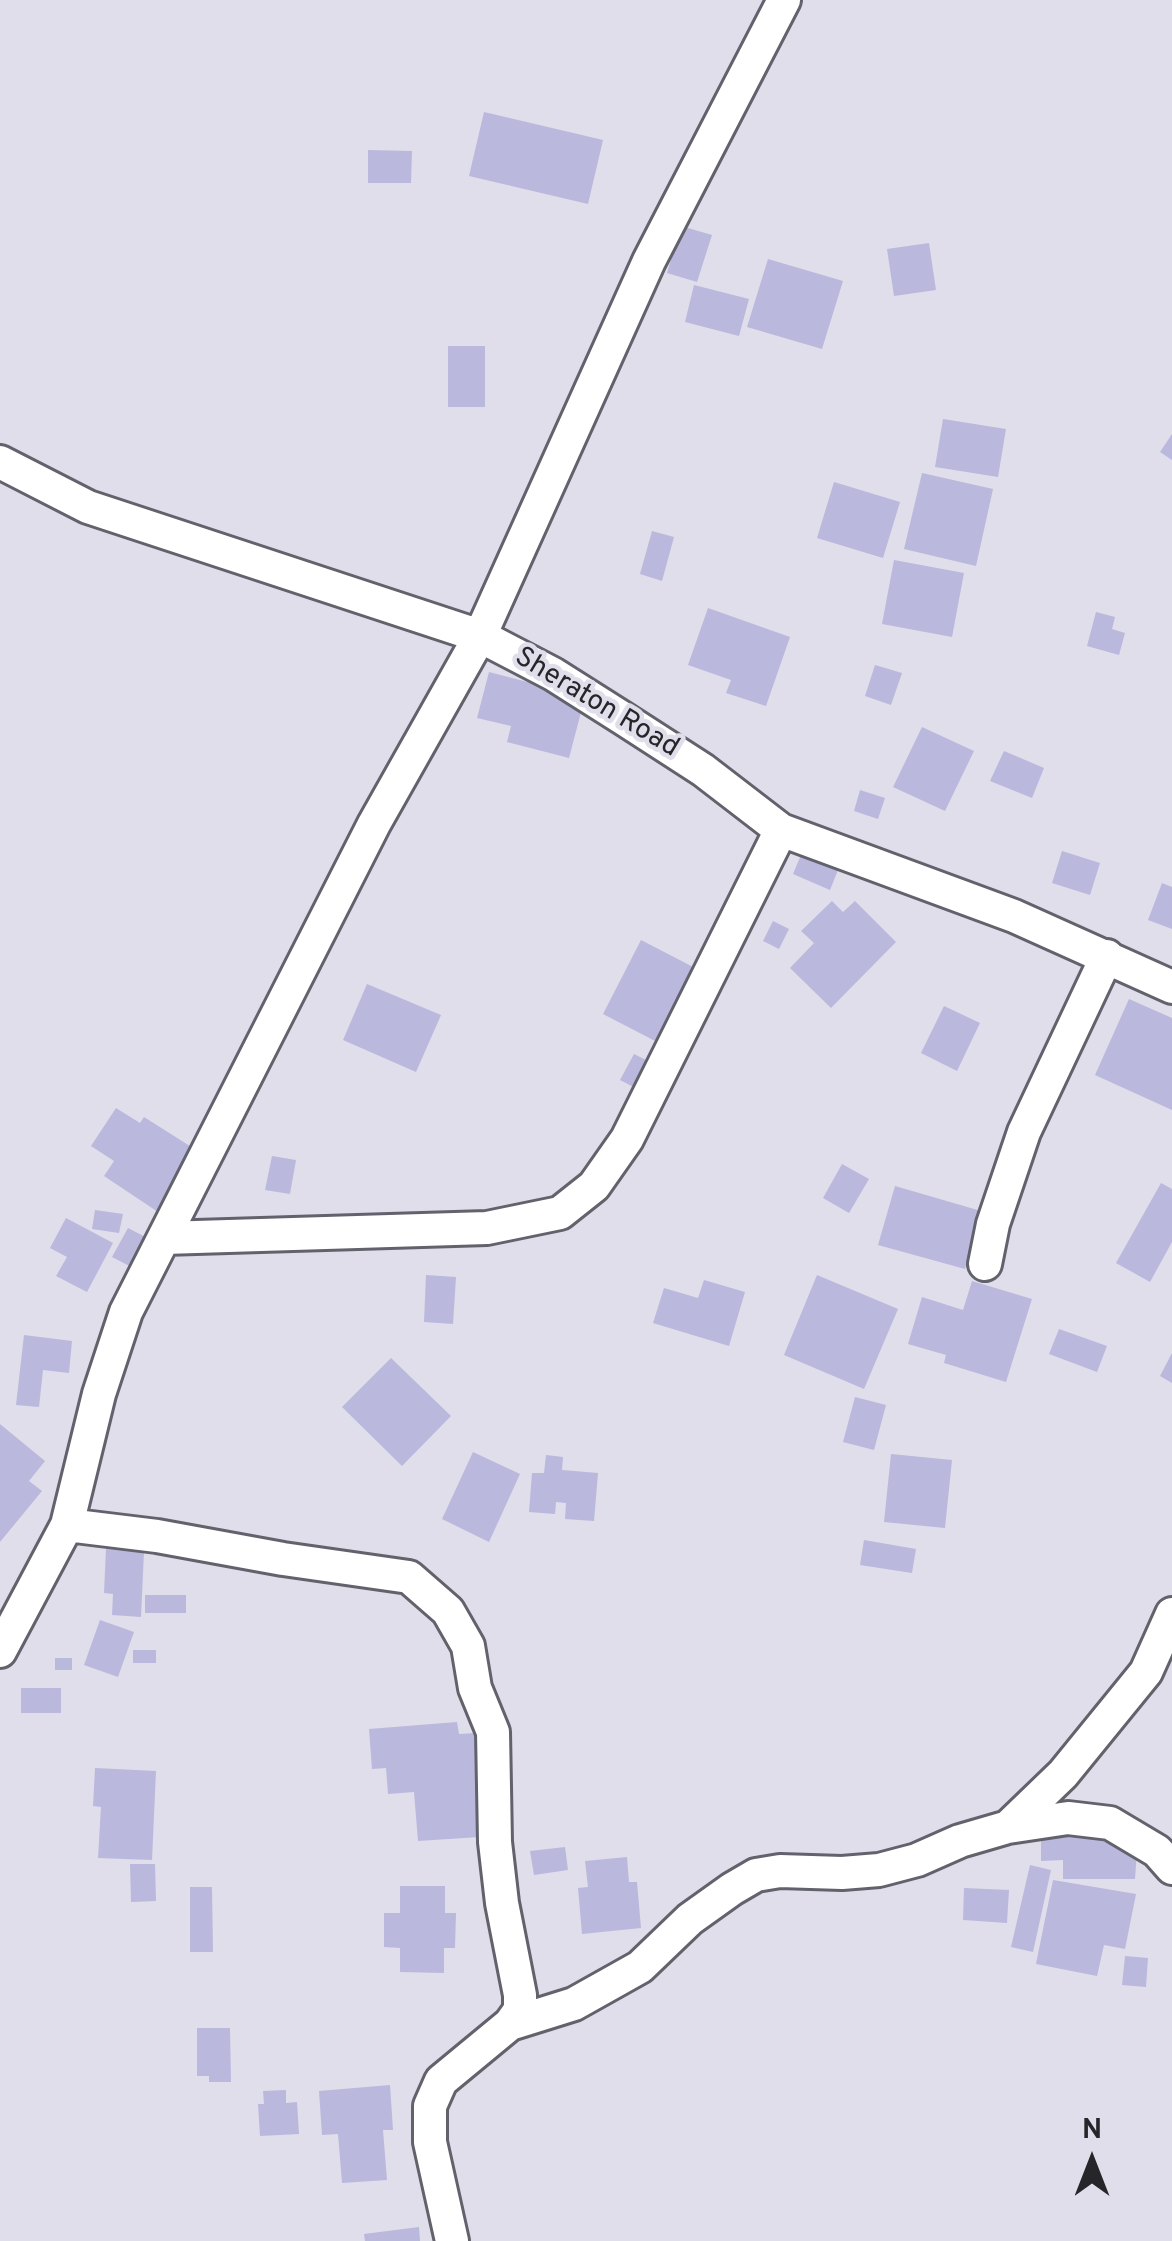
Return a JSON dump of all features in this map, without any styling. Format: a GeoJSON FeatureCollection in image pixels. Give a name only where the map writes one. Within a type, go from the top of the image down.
{"type":"FeatureCollection","features":[{"type":"Feature","properties":{"kind":"street"},"geometry":{"type":"LineString","coordinates":[[0,1651],[68,1524],[99,1394],[126,1312],[374,824],[480,636],[649,261],[784,0]]}},
{"type":"Feature","properties":{"kind":"street","name":"Sheraton Road"},"geometry":{"type":"LineString","coordinates":[[0,462],[88,507],[480,636],[553,674],[624,719],[703,770],[781,830],[1014,916],[1172,987]]}},
{"type":"Feature","properties":{"kind":"street"},"geometry":{"type":"LineString","coordinates":[[164,1238],[487,1228],[560,1213],[594,1186],[628,1139],[781,830]]}},
{"type":"Feature","properties":{"kind":"street"},"geometry":{"type":"LineString","coordinates":[[985,1264],[1024,1132],[1107,956]]}},
{"type":"Feature","properties":{"kind":"street"},"geometry":{"type":"LineString","coordinates":[[68,1524],[409,1577],[448,1612],[468,1646],[474,1688],[493,1732],[495,1842],[520,2010],[510,2024],[441,2081],[430,2106],[430,2142],[452,2241]]}},
{"type":"Feature","properties":{"kind":"street"},"geometry":{"type":"LineString","coordinates":[[1008,1827],[1073,1762],[1146,1672],[1172,1614]]}},
{"type":"Feature","properties":{"kind":"street"},"geometry":{"type":"LineString","coordinates":[[510,2024],[574,2004],[640,1967],[690,1919],[756,1876],[780,1871],[842,1874],[879,1870],[1008,1827],[1068,1818],[1110,1823],[1157,1851],[1172,1868]]}},
{"type":"Feature","properties":{"kind":"building"},"geometry":{"type":"Polygon","coordinates":[[[484,112],[603,140],[588,204],[469,176],[484,112]]]}},
{"type":"Feature","properties":{"kind":"building"},"geometry":{"type":"Polygon","coordinates":[[[368,150],[412,151],[411,183],[368,183],[368,150]]]}},
{"type":"Feature","properties":{"kind":"building"},"geometry":{"type":"Polygon","coordinates":[[[681,226],[712,235],[697,282],[667,273],[681,226]]]}},
{"type":"Feature","properties":{"kind":"building"},"geometry":{"type":"Polygon","coordinates":[[[929,243],[936,290],[894,296],[887,249],[929,243]]]}},
{"type":"Feature","properties":{"kind":"building"},"geometry":{"type":"Polygon","coordinates":[[[768,259],[843,281],[822,349],[747,327],[768,259]]]}},
{"type":"Feature","properties":{"kind":"building"},"geometry":{"type":"Polygon","coordinates":[[[694,285],[749,299],[739,336],[685,322],[694,285]]]}},
{"type":"Feature","properties":{"kind":"building"},"geometry":{"type":"Polygon","coordinates":[[[448,346],[485,346],[485,407],[448,407],[448,346]]]}},
{"type":"Feature","properties":{"kind":"building"},"geometry":{"type":"Polygon","coordinates":[[[943,419],[1006,429],[998,477],[935,467],[943,419]]]}},
{"type":"Feature","properties":{"kind":"building"},"geometry":{"type":"Polygon","coordinates":[[[1172,434],[1172,460],[1160,452],[1172,434]]]}},
{"type":"Feature","properties":{"kind":"building"},"geometry":{"type":"Polygon","coordinates":[[[922,473],[993,489],[976,566],[904,549],[922,473]]]}},
{"type":"Feature","properties":{"kind":"building"},"geometry":{"type":"Polygon","coordinates":[[[834,482],[900,502],[883,558],[817,538],[834,482]]]}},
{"type":"Feature","properties":{"kind":"building"},"geometry":{"type":"Polygon","coordinates":[[[652,531],[674,537],[662,581],[640,574],[652,531]]]}},
{"type":"Feature","properties":{"kind":"building"},"geometry":{"type":"Polygon","coordinates":[[[894,560],[964,573],[952,637],[882,624],[894,560]]]}},
{"type":"Feature","properties":{"kind":"building"},"geometry":{"type":"Polygon","coordinates":[[[708,608],[790,637],[766,706],[726,693],[731,680],[688,665],[708,608]]]}},
{"type":"Feature","properties":{"kind":"building"},"geometry":{"type":"Polygon","coordinates":[[[1096,612],[1115,617],[1112,629],[1125,633],[1119,655],[1087,646],[1096,612]]]}},
{"type":"Feature","properties":{"kind":"building"},"geometry":{"type":"Polygon","coordinates":[[[875,665],[902,673],[891,705],[865,696],[875,665]]]}},
{"type":"Feature","properties":{"kind":"building"},"geometry":{"type":"Polygon","coordinates":[[[489,672],[585,697],[569,758],[507,742],[511,726],[477,718],[489,672]]]}},
{"type":"Feature","properties":{"kind":"building"},"geometry":{"type":"Polygon","coordinates":[[[922,727],[974,751],[945,811],[893,787],[922,727]]]}},
{"type":"Feature","properties":{"kind":"building"},"geometry":{"type":"Polygon","coordinates":[[[1004,751],[1044,768],[1032,798],[990,781],[1004,751]]]}},
{"type":"Feature","properties":{"kind":"building"},"geometry":{"type":"Polygon","coordinates":[[[860,790],[885,798],[878,819],[854,811],[860,790]]]}},
{"type":"Feature","properties":{"kind":"building"},"geometry":{"type":"Polygon","coordinates":[[[803,850],[840,865],[830,890],[793,874],[803,850]]]}},
{"type":"Feature","properties":{"kind":"building"},"geometry":{"type":"Polygon","coordinates":[[[1062,851],[1100,863],[1090,895],[1052,883],[1062,851]]]}},
{"type":"Feature","properties":{"kind":"building"},"geometry":{"type":"Polygon","coordinates":[[[1162,883],[1172,887],[1172,929],[1148,920],[1162,883]]]}},
{"type":"Feature","properties":{"kind":"building"},"geometry":{"type":"Polygon","coordinates":[[[832,901],[843,912],[855,901],[896,942],[831,1008],[790,968],[814,943],[801,931],[832,901]]]}},
{"type":"Feature","properties":{"kind":"building"},"geometry":{"type":"Polygon","coordinates":[[[773,921],[789,929],[779,949],[763,941],[773,921]]]}},
{"type":"Feature","properties":{"kind":"building"},"geometry":{"type":"Polygon","coordinates":[[[641,940],[697,969],[659,1043],[603,1014],[641,940]]]}},
{"type":"Feature","properties":{"kind":"building"},"geometry":{"type":"Polygon","coordinates":[[[367,984],[441,1015],[416,1072],[343,1040],[367,984]]]}},
{"type":"Feature","properties":{"kind":"building"},"geometry":{"type":"Polygon","coordinates":[[[1129,999],[1172,1018],[1172,1110],[1095,1075],[1129,999]]]}},
{"type":"Feature","properties":{"kind":"building"},"geometry":{"type":"Polygon","coordinates":[[[944,1006],[980,1023],[957,1071],[921,1053],[944,1006]]]}},
{"type":"Feature","properties":{"kind":"building"},"geometry":{"type":"Polygon","coordinates":[[[634,1054],[660,1067],[647,1094],[620,1080],[634,1054]]]}},
{"type":"Feature","properties":{"kind":"building"},"geometry":{"type":"Polygon","coordinates":[[[116,1108],[140,1123],[144,1117],[201,1153],[161,1214],[104,1176],[114,1161],[91,1146],[116,1108]]]}},
{"type":"Feature","properties":{"kind":"building"},"geometry":{"type":"Polygon","coordinates":[[[272,1156],[296,1160],[290,1194],[265,1190],[272,1156]]]}},
{"type":"Feature","properties":{"kind":"building"},"geometry":{"type":"Polygon","coordinates":[[[842,1164],[869,1179],[849,1213],[823,1198],[842,1164]]]}},
{"type":"Feature","properties":{"kind":"building"},"geometry":{"type":"Polygon","coordinates":[[[1161,1183],[1172,1189],[1172,1242],[1150,1282],[1116,1263],[1161,1183]]]}},
{"type":"Feature","properties":{"kind":"building"},"geometry":{"type":"Polygon","coordinates":[[[895,1186],[981,1211],[965,1269],[878,1245],[895,1186]]]}},
{"type":"Feature","properties":{"kind":"building"},"geometry":{"type":"Polygon","coordinates":[[[95,1210],[123,1214],[119,1233],[92,1229],[95,1210]]]}},
{"type":"Feature","properties":{"kind":"building"},"geometry":{"type":"Polygon","coordinates":[[[66,1218],[113,1243],[87,1292],[56,1276],[67,1257],[50,1248],[66,1218]]]}},
{"type":"Feature","properties":{"kind":"building"},"geometry":{"type":"Polygon","coordinates":[[[128,1228],[155,1242],[139,1271],[112,1257],[128,1228]]]}},
{"type":"Feature","properties":{"kind":"building"},"geometry":{"type":"Polygon","coordinates":[[[426,1275],[456,1277],[453,1324],[424,1322],[426,1275]]]}},
{"type":"Feature","properties":{"kind":"building"},"geometry":{"type":"Polygon","coordinates":[[[817,1275],[898,1309],[864,1389],[784,1355],[817,1275]]]}},
{"type":"Feature","properties":{"kind":"building"},"geometry":{"type":"Polygon","coordinates":[[[704,1280],[745,1292],[729,1346],[653,1323],[664,1288],[698,1298],[704,1280]]]}},
{"type":"Feature","properties":{"kind":"building"},"geometry":{"type":"Polygon","coordinates":[[[972,1281],[1032,1299],[1006,1382],[944,1363],[946,1355],[908,1344],[922,1297],[963,1310],[972,1281]]]}},
{"type":"Feature","properties":{"kind":"building"},"geometry":{"type":"Polygon","coordinates":[[[1059,1329],[1107,1346],[1097,1372],[1049,1354],[1059,1329]]]}},
{"type":"Feature","properties":{"kind":"building"},"geometry":{"type":"Polygon","coordinates":[[[24,1335],[72,1341],[69,1373],[43,1370],[39,1407],[16,1405],[24,1335]]]}},
{"type":"Feature","properties":{"kind":"building"},"geometry":{"type":"Polygon","coordinates":[[[1172,1353],[1172,1383],[1160,1376],[1172,1353]]]}},
{"type":"Feature","properties":{"kind":"building"},"geometry":{"type":"Polygon","coordinates":[[[391,1358],[451,1416],[402,1466],[342,1407],[391,1358]]]}},
{"type":"Feature","properties":{"kind":"building"},"geometry":{"type":"Polygon","coordinates":[[[855,1397],[886,1405],[874,1450],[843,1442],[855,1397]]]}},
{"type":"Feature","properties":{"kind":"building"},"geometry":{"type":"Polygon","coordinates":[[[0,1424],[45,1461],[29,1481],[42,1491],[0,1542],[0,1424]]]}},
{"type":"Feature","properties":{"kind":"building"},"geometry":{"type":"Polygon","coordinates":[[[473,1452],[520,1474],[489,1542],[442,1519],[473,1452]]]}},
{"type":"Feature","properties":{"kind":"building"},"geometry":{"type":"Polygon","coordinates":[[[891,1454],[952,1460],[945,1528],[884,1522],[891,1454]]]}},
{"type":"Feature","properties":{"kind":"building"},"geometry":{"type":"Polygon","coordinates":[[[546,1455],[563,1457],[562,1470],[598,1473],[594,1521],[565,1519],[566,1503],[556,1502],[555,1514],[529,1512],[532,1473],[544,1473],[546,1455]]]}},
{"type":"Feature","properties":{"kind":"building"},"geometry":{"type":"Polygon","coordinates":[[[864,1540],[916,1549],[912,1573],[860,1565],[864,1540]]]}},
{"type":"Feature","properties":{"kind":"building"},"geometry":{"type":"Polygon","coordinates":[[[106,1549],[144,1551],[141,1617],[112,1615],[113,1594],[104,1593],[106,1549]]]}},
{"type":"Feature","properties":{"kind":"building"},"geometry":{"type":"Polygon","coordinates":[[[145,1595],[186,1595],[186,1613],[145,1613],[145,1595]]]}},
{"type":"Feature","properties":{"kind":"building"},"geometry":{"type":"Polygon","coordinates":[[[100,1620],[134,1632],[118,1677],[84,1665],[100,1620]]]}},
{"type":"Feature","properties":{"kind":"building"},"geometry":{"type":"Polygon","coordinates":[[[133,1650],[156,1650],[156,1663],[133,1663],[133,1650]]]}},
{"type":"Feature","properties":{"kind":"building"},"geometry":{"type":"Polygon","coordinates":[[[55,1658],[72,1658],[72,1670],[55,1670],[55,1658]]]}},
{"type":"Feature","properties":{"kind":"building"},"geometry":{"type":"Polygon","coordinates":[[[21,1688],[61,1688],[61,1713],[21,1713],[21,1688]]]}},
{"type":"Feature","properties":{"kind":"building"},"geometry":{"type":"Polygon","coordinates":[[[457,1722],[459,1734],[477,1733],[480,1837],[418,1841],[414,1792],[388,1794],[386,1768],[372,1769],[369,1729],[457,1722]]]}},
{"type":"Feature","properties":{"kind":"building"},"geometry":{"type":"Polygon","coordinates":[[[95,1768],[156,1771],[152,1860],[98,1858],[101,1807],[93,1806],[95,1768]]]}},
{"type":"Feature","properties":{"kind":"building"},"geometry":{"type":"Polygon","coordinates":[[[1041,1836],[1138,1836],[1135,1879],[1063,1879],[1063,1860],[1041,1861],[1041,1836]]]}},
{"type":"Feature","properties":{"kind":"building"},"geometry":{"type":"Polygon","coordinates":[[[565,1847],[568,1870],[534,1875],[530,1851],[565,1847]]]}},
{"type":"Feature","properties":{"kind":"building"},"geometry":{"type":"Polygon","coordinates":[[[627,1857],[629,1882],[637,1882],[641,1928],[582,1934],[578,1888],[588,1887],[585,1861],[627,1857]]]}},
{"type":"Feature","properties":{"kind":"building"},"geometry":{"type":"Polygon","coordinates":[[[130,1864],[155,1864],[156,1901],[131,1902],[130,1864]]]}},
{"type":"Feature","properties":{"kind":"building"},"geometry":{"type":"Polygon","coordinates":[[[1030,1865],[1051,1870],[1033,1952],[1011,1947],[1030,1865]]]}},
{"type":"Feature","properties":{"kind":"building"},"geometry":{"type":"Polygon","coordinates":[[[1053,1880],[1136,1894],[1125,1949],[1104,1945],[1097,1976],[1036,1964],[1053,1880]]]}},
{"type":"Feature","properties":{"kind":"building"},"geometry":{"type":"Polygon","coordinates":[[[400,1886],[445,1886],[445,1913],[456,1913],[455,1948],[444,1948],[444,1973],[400,1972],[400,1948],[384,1947],[384,1913],[400,1913],[400,1886]]]}},
{"type":"Feature","properties":{"kind":"building"},"geometry":{"type":"Polygon","coordinates":[[[190,1887],[212,1887],[213,1952],[190,1952],[190,1887]]]}},
{"type":"Feature","properties":{"kind":"building"},"geometry":{"type":"Polygon","coordinates":[[[964,1888],[1009,1890],[1007,1923],[963,1920],[964,1888]]]}},
{"type":"Feature","properties":{"kind":"building"},"geometry":{"type":"Polygon","coordinates":[[[1125,1956],[1148,1958],[1146,1987],[1122,1985],[1125,1956]]]}},
{"type":"Feature","properties":{"kind":"building"},"geometry":{"type":"Polygon","coordinates":[[[197,2028],[230,2028],[231,2082],[209,2082],[209,2076],[197,2076],[197,2028]]]}},
{"type":"Feature","properties":{"kind":"building"},"geometry":{"type":"Polygon","coordinates":[[[390,2085],[393,2130],[383,2130],[387,2180],[342,2183],[338,2134],[322,2135],[319,2091],[390,2085]]]}},
{"type":"Feature","properties":{"kind":"building"},"geometry":{"type":"Polygon","coordinates":[[[286,2090],[286,2103],[297,2102],[299,2134],[260,2136],[258,2104],[264,2104],[263,2091],[286,2090]]]}},
{"type":"Feature","properties":{"kind":"building"},"geometry":{"type":"Polygon","coordinates":[[[419,2227],[420,2241],[365,2241],[364,2234],[419,2227]]]}}]}
